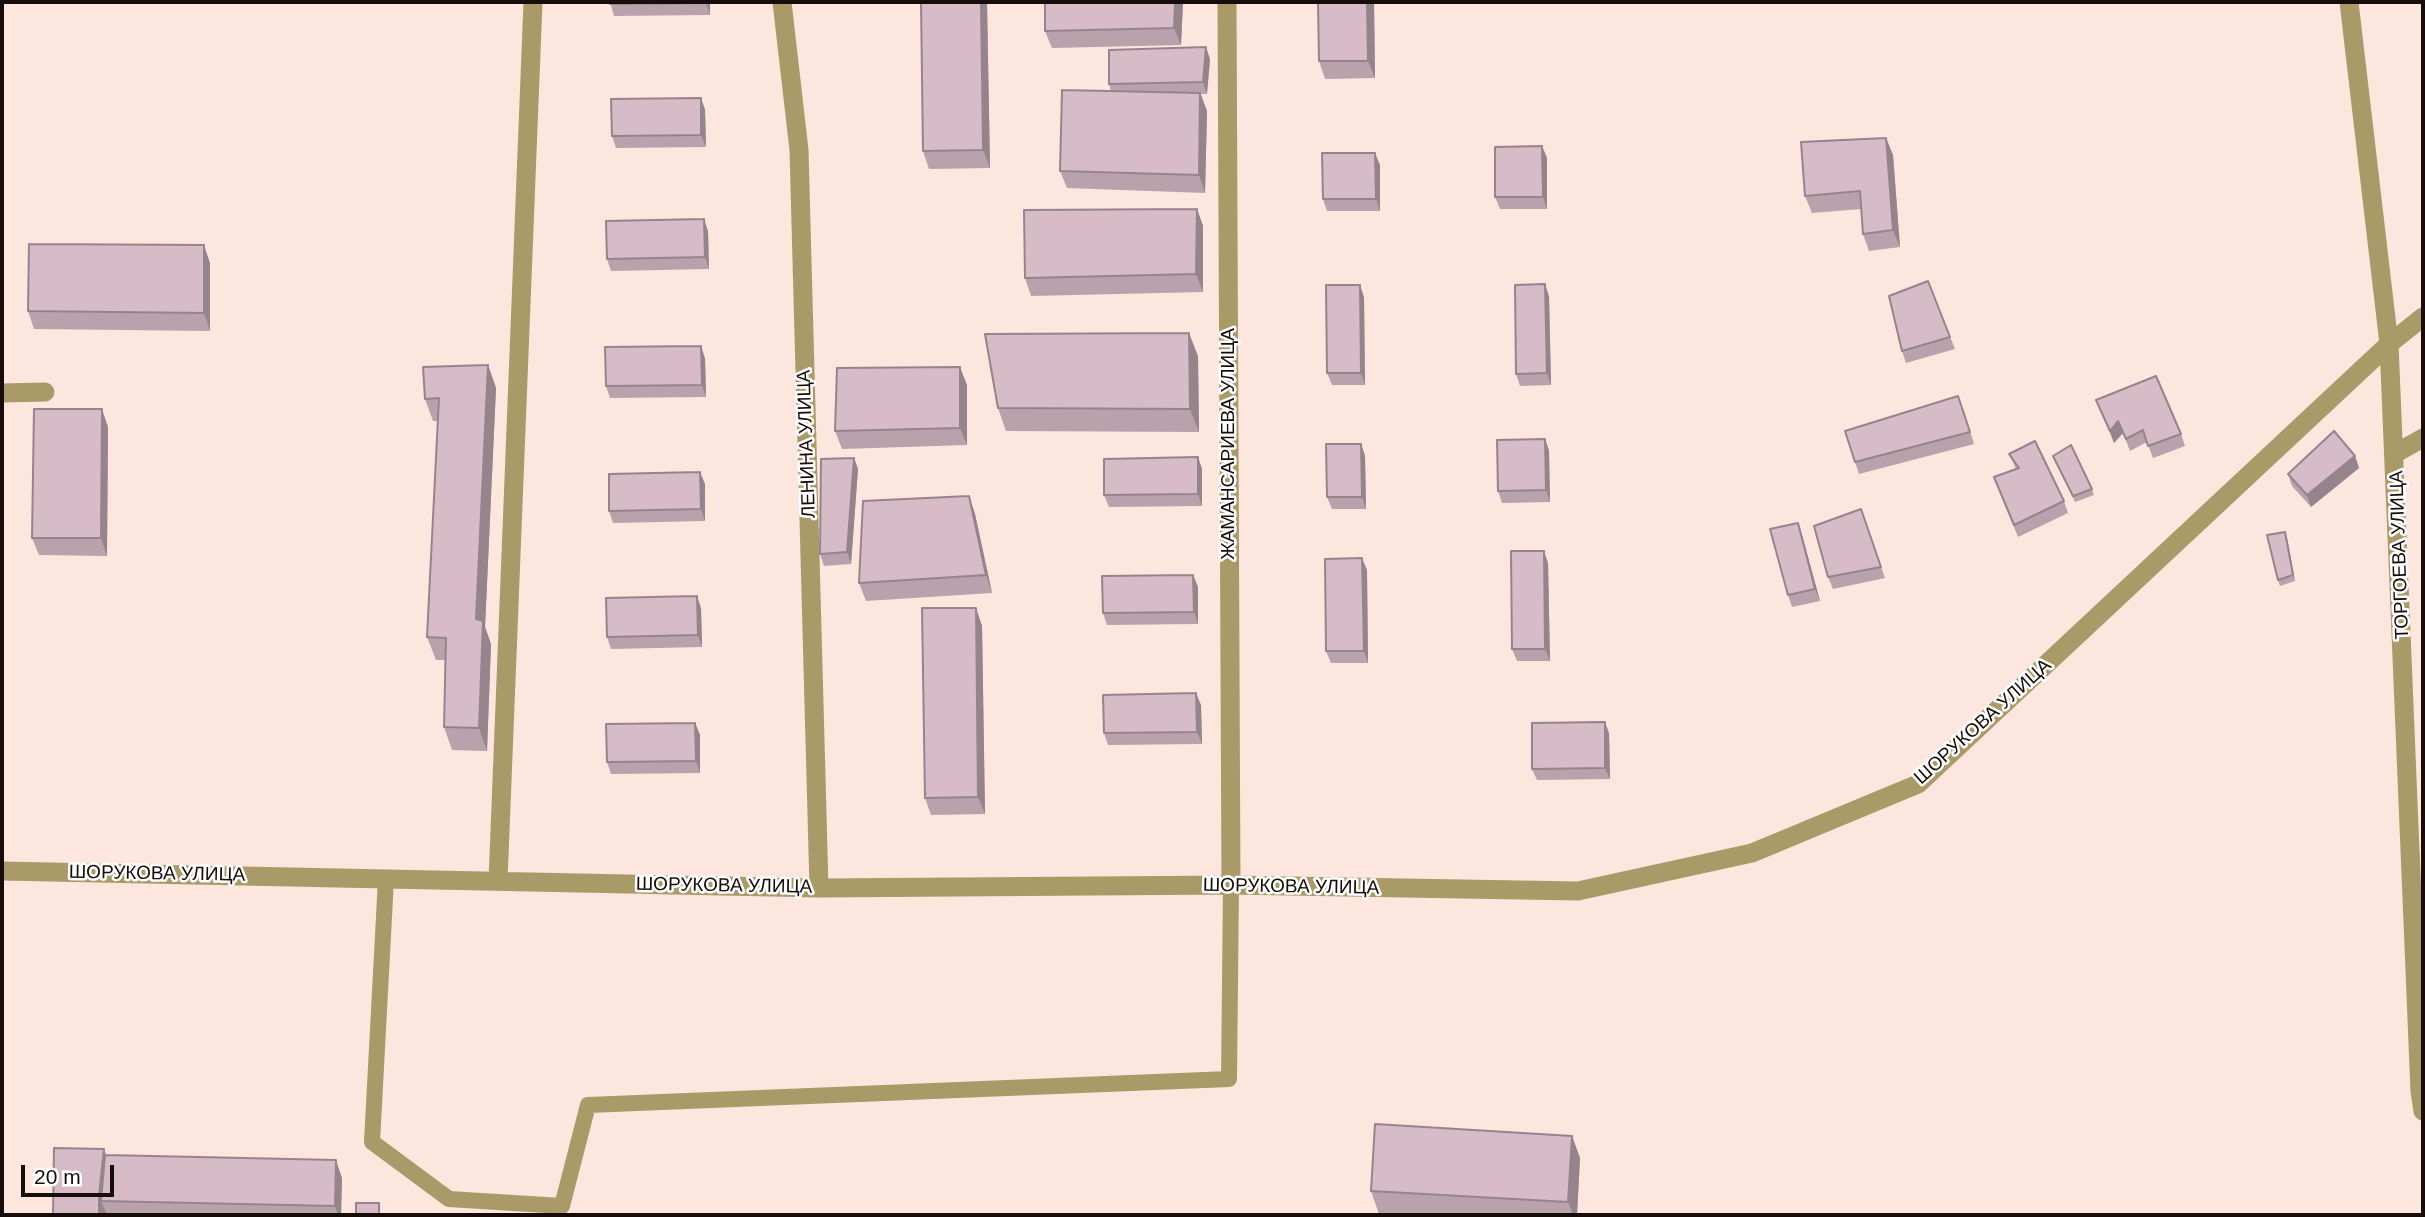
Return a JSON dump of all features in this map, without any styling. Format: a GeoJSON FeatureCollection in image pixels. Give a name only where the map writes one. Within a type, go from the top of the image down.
{"type":"FeatureCollection","features":[{"type":"Feature","properties":{"kind":"street"},"geometry":{"type":"LineString","coordinates":[[498,881],[533,2]]}},
{"type":"Feature","properties":{"kind":"street","name":"ЛЕНИНА УЛИЦА"},"geometry":{"type":"LineString","coordinates":[[782,2],[799,150],[819,888]]}},
{"type":"Feature","properties":{"kind":"street","name":"ЖАМАНСАРИЕВА УЛИЦА"},"geometry":{"type":"LineString","coordinates":[[1227,2],[1231,885]]}},
{"type":"Feature","properties":{"kind":"street","name":"ТОРГОЕВА УЛИЦА"},"geometry":{"type":"LineString","coordinates":[[2349,2],[2389,344],[2396,453],[2423,1111]]}},
{"type":"Feature","properties":{"kind":"street","name":"ШОРУКОВА УЛИЦА"},"geometry":{"type":"LineString","coordinates":[[2,870],[819,888],[1231,885],[1578,891],[1752,853],[1918,784],[2389,344],[2423,317]]}},
{"type":"Feature","properties":{"kind":"street"},"geometry":{"type":"LineString","coordinates":[[2,393],[45,393]]}},
{"type":"Feature","properties":{"kind":"street"},"geometry":{"type":"LineString","coordinates":[[2396,453],[2423,438]]}},
{"type":"Feature","properties":{"kind":"lane"},"geometry":{"type":"LineString","coordinates":[[386,879],[372,1142],[449,1199],[562,1206],[588,1105],[1229,1079],[1231,885]]}},
{"type":"Feature","properties":{"kind":"building"},"geometry":{"type":"Polygon","coordinates":[[[706,2],[706,3],[610,4],[706,2]]]}},
{"type":"Feature","properties":{"kind":"building"},"geometry":{"type":"Polygon","coordinates":[[[921,2],[981,2],[983,150],[923,151],[921,2]]]}},
{"type":"Feature","properties":{"kind":"building"},"geometry":{"type":"Polygon","coordinates":[[[1045,2],[1175,2],[1174,28],[1045,31],[1045,2]]]}},
{"type":"Feature","properties":{"kind":"building"},"geometry":{"type":"Polygon","coordinates":[[[1318,2],[1367,2],[1368,61],[1319,61],[1318,2]]]}},
{"type":"Feature","properties":{"kind":"building"},"geometry":{"type":"Polygon","coordinates":[[[1206,47],[1203,82],[1109,84],[1109,50],[1206,47]]]}},
{"type":"Feature","properties":{"kind":"building"},"geometry":{"type":"Polygon","coordinates":[[[1062,90],[1200,93],[1199,175],[1060,171],[1062,90]]]}},
{"type":"Feature","properties":{"kind":"building"},"geometry":{"type":"Polygon","coordinates":[[[701,98],[701,135],[612,136],[611,99],[701,98]]]}},
{"type":"Feature","properties":{"kind":"building"},"geometry":{"type":"Polygon","coordinates":[[[1886,138],[1893,230],[1863,234],[1860,191],[1805,196],[1801,142],[1886,138]]]}},
{"type":"Feature","properties":{"kind":"building"},"geometry":{"type":"Polygon","coordinates":[[[1542,146],[1543,197],[1495,197],[1495,147],[1542,146]]]}},
{"type":"Feature","properties":{"kind":"building"},"geometry":{"type":"Polygon","coordinates":[[[1322,153],[1375,153],[1376,199],[1323,199],[1322,153]]]}},
{"type":"Feature","properties":{"kind":"building"},"geometry":{"type":"Polygon","coordinates":[[[1197,209],[1196,274],[1025,278],[1024,210],[1197,209]]]}},
{"type":"Feature","properties":{"kind":"building"},"geometry":{"type":"Polygon","coordinates":[[[704,219],[705,257],[607,259],[606,221],[704,219]]]}},
{"type":"Feature","properties":{"kind":"building"},"geometry":{"type":"Polygon","coordinates":[[[29,244],[204,245],[204,313],[28,311],[29,244]]]}},
{"type":"Feature","properties":{"kind":"building"},"geometry":{"type":"Polygon","coordinates":[[[1928,281],[1950,337],[1902,351],[1889,296],[1928,281]]]}},
{"type":"Feature","properties":{"kind":"building"},"geometry":{"type":"Polygon","coordinates":[[[1545,284],[1547,373],[1516,374],[1515,285],[1545,284]]]}},
{"type":"Feature","properties":{"kind":"building"},"geometry":{"type":"Polygon","coordinates":[[[1326,285],[1360,285],[1361,373],[1327,373],[1326,285]]]}},
{"type":"Feature","properties":{"kind":"building"},"geometry":{"type":"Polygon","coordinates":[[[1189,333],[1190,409],[998,408],[985,334],[1189,333]]]}},
{"type":"Feature","properties":{"kind":"building"},"geometry":{"type":"Polygon","coordinates":[[[701,346],[702,385],[606,386],[605,347],[701,346]]]}},
{"type":"Feature","properties":{"kind":"building"},"geometry":{"type":"Polygon","coordinates":[[[488,365],[476,619],[483,621],[479,728],[444,727],[446,638],[427,637],[439,398],[425,399],[423,367],[488,365]]]}},
{"type":"Feature","properties":{"kind":"building"},"geometry":{"type":"Polygon","coordinates":[[[960,367],[960,428],[835,431],[837,368],[960,367]]]}},
{"type":"Feature","properties":{"kind":"building"},"geometry":{"type":"Polygon","coordinates":[[[2156,376],[2181,434],[2148,446],[2143,430],[2126,439],[2118,421],[2110,431],[2096,400],[2156,376]]]}},
{"type":"Feature","properties":{"kind":"building"},"geometry":{"type":"Polygon","coordinates":[[[1958,396],[1970,432],[1855,462],[1845,431],[1958,396]]]}},
{"type":"Feature","properties":{"kind":"building"},"geometry":{"type":"Polygon","coordinates":[[[34,409],[102,409],[101,538],[32,538],[34,409]]]}},
{"type":"Feature","properties":{"kind":"building"},"geometry":{"type":"Polygon","coordinates":[[[2334,431],[2355,456],[2307,495],[2288,474],[2334,431]]]}},
{"type":"Feature","properties":{"kind":"building"},"geometry":{"type":"Polygon","coordinates":[[[1545,439],[1546,490],[1498,491],[1497,440],[1545,439]]]}},
{"type":"Feature","properties":{"kind":"building"},"geometry":{"type":"Polygon","coordinates":[[[2035,441],[2064,501],[2014,525],[1994,477],[2019,468],[2009,454],[2035,441]]]}},
{"type":"Feature","properties":{"kind":"building"},"geometry":{"type":"Polygon","coordinates":[[[1326,444],[1361,444],[1362,497],[1327,497],[1326,444]]]}},
{"type":"Feature","properties":{"kind":"building"},"geometry":{"type":"Polygon","coordinates":[[[2071,445],[2092,489],[2073,496],[2053,456],[2071,445]]]}},
{"type":"Feature","properties":{"kind":"building"},"geometry":{"type":"Polygon","coordinates":[[[1198,457],[1198,494],[1104,495],[1104,459],[1198,457]]]}},
{"type":"Feature","properties":{"kind":"building"},"geometry":{"type":"Polygon","coordinates":[[[854,458],[847,552],[820,554],[821,459],[854,458]]]}},
{"type":"Feature","properties":{"kind":"building"},"geometry":{"type":"Polygon","coordinates":[[[700,472],[701,509],[609,511],[609,474],[700,472]]]}},
{"type":"Feature","properties":{"kind":"building"},"geometry":{"type":"Polygon","coordinates":[[[969,496],[986,575],[859,583],[863,501],[969,496]]]}},
{"type":"Feature","properties":{"kind":"building"},"geometry":{"type":"Polygon","coordinates":[[[1861,509],[1881,567],[1828,577],[1814,526],[1861,509]]]}},
{"type":"Feature","properties":{"kind":"building"},"geometry":{"type":"Polygon","coordinates":[[[1798,523],[1815,589],[1788,595],[1770,529],[1798,523]]]}},
{"type":"Feature","properties":{"kind":"building"},"geometry":{"type":"Polygon","coordinates":[[[2285,532],[2293,575],[2278,580],[2267,535],[2285,532]]]}},
{"type":"Feature","properties":{"kind":"building"},"geometry":{"type":"Polygon","coordinates":[[[1511,551],[1544,551],[1545,649],[1512,649],[1511,551]]]}},
{"type":"Feature","properties":{"kind":"building"},"geometry":{"type":"Polygon","coordinates":[[[1362,558],[1364,651],[1326,651],[1325,559],[1362,558]]]}},
{"type":"Feature","properties":{"kind":"building"},"geometry":{"type":"Polygon","coordinates":[[[1193,575],[1194,612],[1103,613],[1102,576],[1193,575]]]}},
{"type":"Feature","properties":{"kind":"building"},"geometry":{"type":"Polygon","coordinates":[[[697,596],[698,635],[607,637],[606,598],[697,596]]]}},
{"type":"Feature","properties":{"kind":"building"},"geometry":{"type":"Polygon","coordinates":[[[922,608],[976,608],[978,797],[925,798],[922,608]]]}},
{"type":"Feature","properties":{"kind":"building"},"geometry":{"type":"Polygon","coordinates":[[[1196,693],[1197,732],[1104,733],[1103,695],[1196,693]]]}},
{"type":"Feature","properties":{"kind":"building"},"geometry":{"type":"Polygon","coordinates":[[[1605,722],[1605,768],[1532,769],[1532,723],[1605,722]]]}},
{"type":"Feature","properties":{"kind":"building"},"geometry":{"type":"Polygon","coordinates":[[[695,723],[696,761],[607,762],[606,724],[695,723]]]}},
{"type":"Feature","properties":{"kind":"building"},"geometry":{"type":"Polygon","coordinates":[[[1375,1124],[1572,1136],[1568,1202],[1371,1191],[1375,1124]]]}},
{"type":"Feature","properties":{"kind":"building"},"geometry":{"type":"Polygon","coordinates":[[[54,1148],[104,1149],[99,1215],[53,1215],[54,1148]]]}},
{"type":"Feature","properties":{"kind":"building"},"geometry":{"type":"Polygon","coordinates":[[[105,1155],[336,1160],[335,1206],[101,1201],[105,1155]]]}},
{"type":"Feature","properties":{"kind":"building"},"geometry":{"type":"Polygon","coordinates":[[[356,1203],[379,1203],[379,1215],[356,1215],[356,1203]]]}}]}
